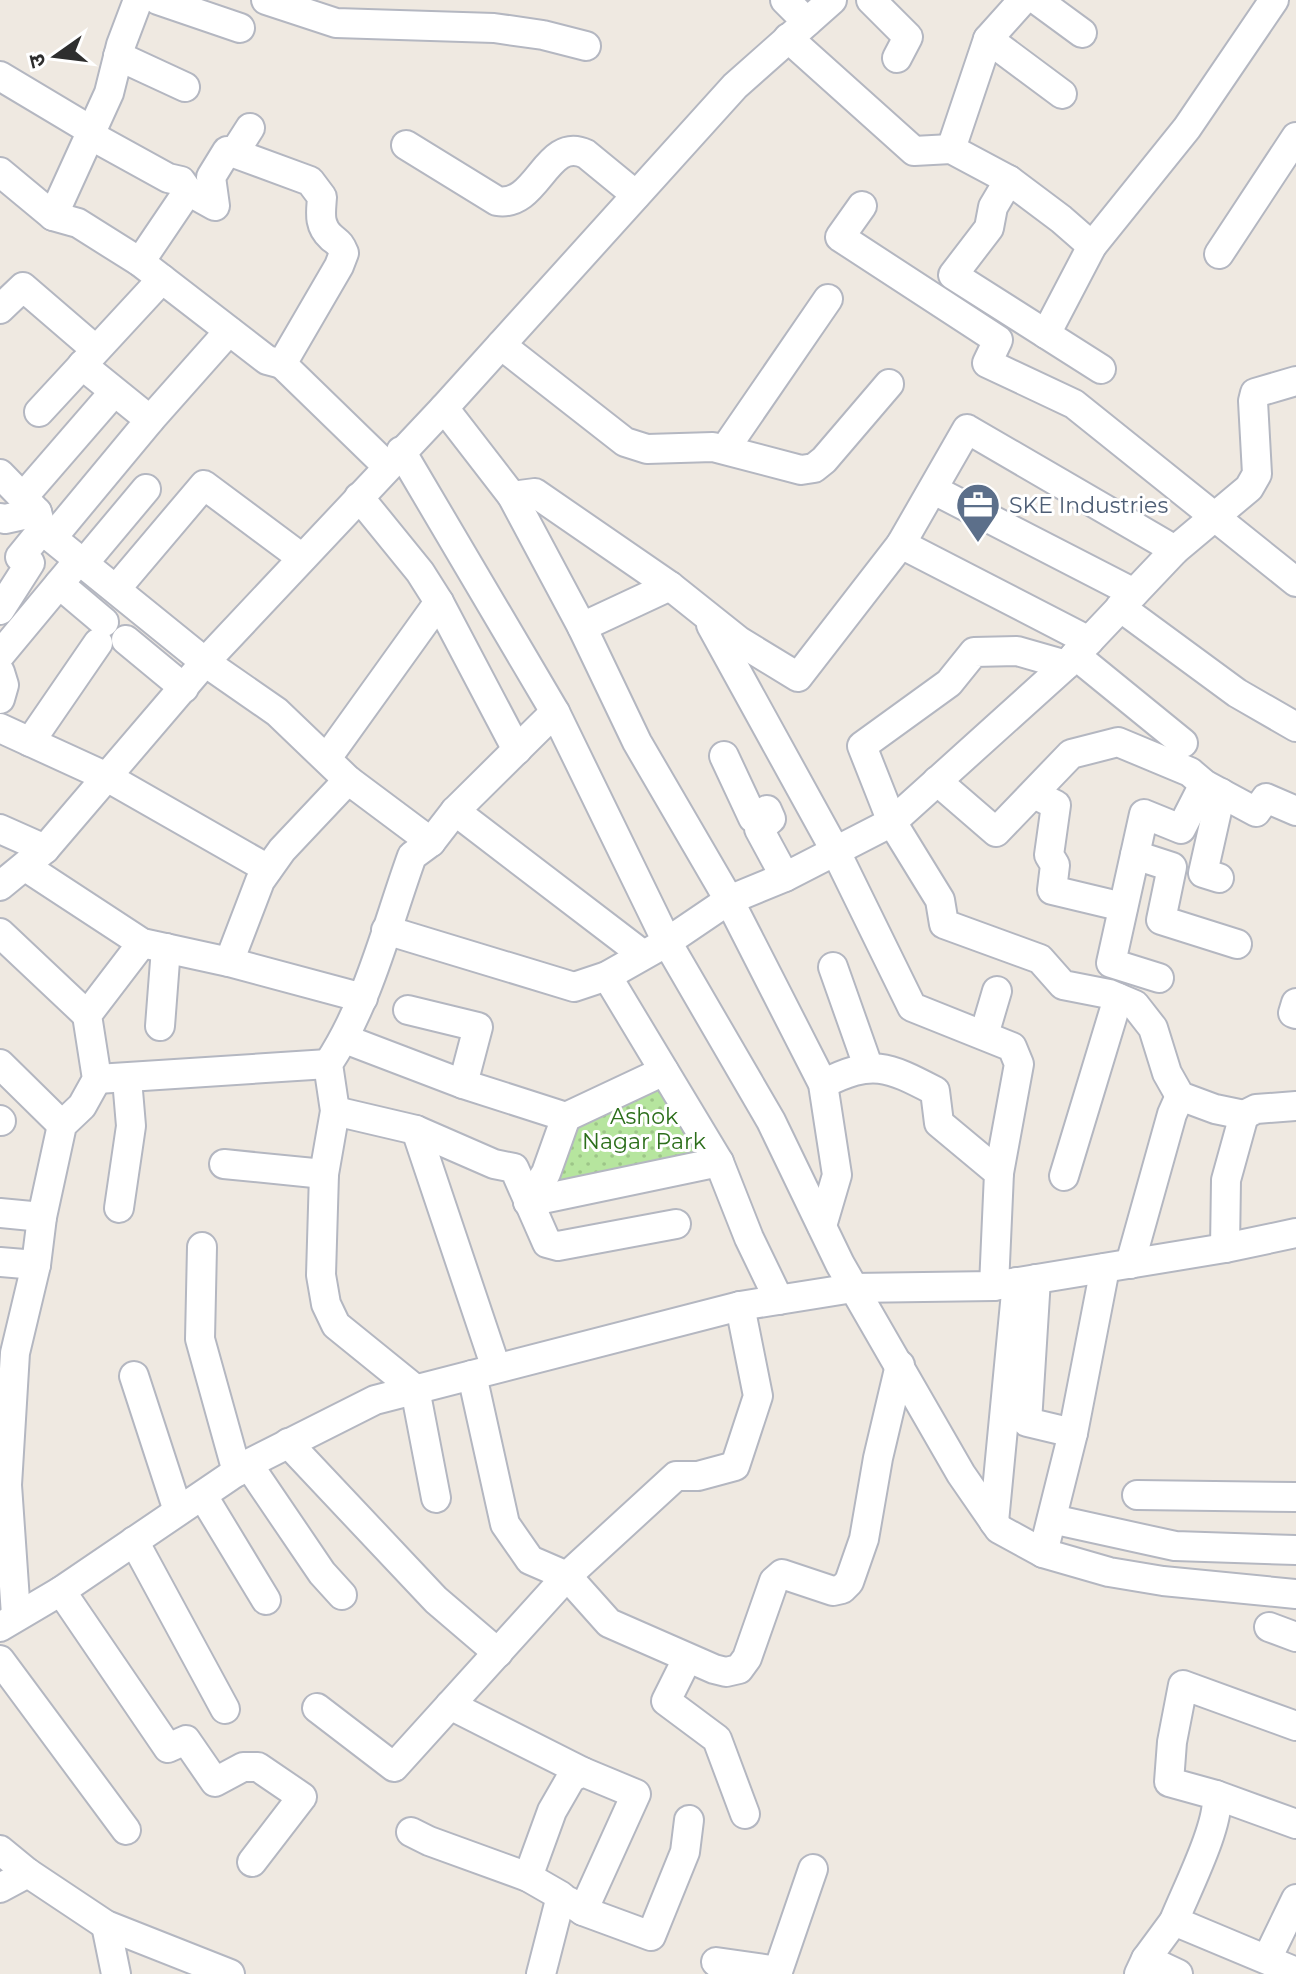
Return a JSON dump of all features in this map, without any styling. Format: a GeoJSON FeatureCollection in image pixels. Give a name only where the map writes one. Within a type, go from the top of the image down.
{"type":"FeatureCollection","features":[{"type":"Feature","properties":{"kind":"street"},"geometry":{"type":"LineString","coordinates":[[53,216],[109,93],[118,56],[138,0]]}},
{"type":"Feature","properties":{"kind":"street"},"geometry":{"type":"LineString","coordinates":[[158,0],[240,28]]}},
{"type":"Feature","properties":{"kind":"street"},"geometry":{"type":"LineString","coordinates":[[266,0],[543,35],[586,46]]}},
{"type":"Feature","properties":{"kind":"street"},"geometry":{"type":"LineString","coordinates":[[785,0],[797,30],[914,151],[951,149],[1009,180],[1092,246]]}},
{"type":"Feature","properties":{"kind":"street"},"geometry":{"type":"LineString","coordinates":[[0,886],[35,858],[205,662],[444,408],[735,86],[832,0]]}},
{"type":"Feature","properties":{"kind":"street"},"geometry":{"type":"LineString","coordinates":[[871,0],[908,37],[897,58]]}},
{"type":"Feature","properties":{"kind":"street"},"geometry":{"type":"LineString","coordinates":[[951,149],[988,39],[1023,0]]}},
{"type":"Feature","properties":{"kind":"street"},"geometry":{"type":"LineString","coordinates":[[1037,0],[1082,33]]}},
{"type":"Feature","properties":{"kind":"street"},"geometry":{"type":"LineString","coordinates":[[1046,334],[1092,246],[1187,128],[1274,0]]}},
{"type":"Feature","properties":{"kind":"street"},"geometry":{"type":"LineString","coordinates":[[988,39],[1062,94]]}},
{"type":"Feature","properties":{"kind":"street"},"geometry":{"type":"LineString","coordinates":[[118,56],[185,87]]}},
{"type":"Feature","properties":{"kind":"street"},"geometry":{"type":"LineString","coordinates":[[0,76],[168,178],[181,181],[188,191],[215,206],[211,177],[227,151],[310,181],[322,197],[320,221],[331,237],[339,241],[344,253],[282,364]]}},
{"type":"Feature","properties":{"kind":"street"},"geometry":{"type":"LineString","coordinates":[[234,153],[250,128]]}},
{"type":"Feature","properties":{"kind":"street"},"geometry":{"type":"LineString","coordinates":[[1219,254],[1296,137]]}},
{"type":"Feature","properties":{"kind":"street"},"geometry":{"type":"LineString","coordinates":[[406,145],[497,201],[508,203],[516,200],[550,163],[568,149],[577,149],[586,154],[636,195]]}},
{"type":"Feature","properties":{"kind":"street"},"geometry":{"type":"LineString","coordinates":[[0,172],[53,216],[78,223],[151,270],[267,360],[282,364],[394,458],[555,712],[655,948],[771,1121],[853,1288],[961,1474],[999,1529],[1043,1553],[1109,1572],[1163,1581],[1296,1594]]}},
{"type":"Feature","properties":{"kind":"street"},"geometry":{"type":"LineString","coordinates":[[1009,180],[993,207],[989,228],[953,275],[1101,369]]}},
{"type":"Feature","properties":{"kind":"street"},"geometry":{"type":"LineString","coordinates":[[39,412],[88,357],[151,270],[188,191]]}},
{"type":"Feature","properties":{"kind":"street"},"geometry":{"type":"LineString","coordinates":[[862,206],[840,237],[998,340],[987,363],[1074,404],[1296,582]]}},
{"type":"Feature","properties":{"kind":"street"},"geometry":{"type":"LineString","coordinates":[[0,309],[23,287],[88,357],[114,392],[150,420]]}},
{"type":"Feature","properties":{"kind":"street"},"geometry":{"type":"LineString","coordinates":[[725,449],[828,299]]}},
{"type":"Feature","properties":{"kind":"street"},"geometry":{"type":"LineString","coordinates":[[0,518],[38,519],[150,420],[229,331]]}},
{"type":"Feature","properties":{"kind":"street"},"geometry":{"type":"LineString","coordinates":[[501,345],[625,442],[647,449],[713,447],[801,470],[814,468],[824,460],[889,384]]}},
{"type":"Feature","properties":{"kind":"street"},"geometry":{"type":"LineString","coordinates":[[386,930],[574,987],[607,976],[729,900],[785,877],[892,822],[1076,653],[1175,550],[1249,488],[1257,474],[1255,393],[1296,381]]}},
{"type":"Feature","properties":{"kind":"street"},"geometry":{"type":"LineString","coordinates":[[0,610],[30,563],[20,557],[38,519],[114,392]]}},
{"type":"Feature","properties":{"kind":"street"},"geometry":{"type":"LineString","coordinates":[[444,408],[512,496],[582,627],[637,742],[729,900],[823,1084],[837,1175],[822,1226]]}},
{"type":"Feature","properties":{"kind":"street"},"geometry":{"type":"LineString","coordinates":[[512,496],[535,493],[670,586],[739,641],[798,677],[901,544],[967,429],[1175,550]]}},
{"type":"Feature","properties":{"kind":"street"},"geometry":{"type":"LineString","coordinates":[[0,474],[38,519],[82,562],[205,662],[277,712],[348,780],[431,842]]}},
{"type":"Feature","properties":{"kind":"street"},"geometry":{"type":"LineString","coordinates":[[116,589],[204,485],[302,558]]}},
{"type":"Feature","properties":{"kind":"street"},"geometry":{"type":"LineString","coordinates":[[0,655],[59,584],[146,489]]}},
{"type":"Feature","properties":{"kind":"street"},"geometry":{"type":"LineString","coordinates":[[934,490],[1127,600],[1237,693],[1296,727]]}},
{"type":"Feature","properties":{"kind":"street"},"geometry":{"type":"LineString","coordinates":[[359,497],[407,554],[439,602],[517,750]]}},
{"type":"Feature","properties":{"kind":"street"},"geometry":{"type":"LineString","coordinates":[[901,544],[1076,653],[1183,743]]}},
{"type":"Feature","properties":{"kind":"street"},"geometry":{"type":"LineString","coordinates":[[59,584],[109,635],[184,688]]}},
{"type":"Feature","properties":{"kind":"street"},"geometry":{"type":"LineString","coordinates":[[582,627],[670,586]]}},
{"type":"Feature","properties":{"kind":"street"},"geometry":{"type":"LineString","coordinates":[[327,758],[439,602]]}},
{"type":"Feature","properties":{"kind":"street"},"geometry":{"type":"LineString","coordinates":[[705,614],[836,852],[912,1007],[1012,1047],[1019,1064],[999,1173],[1016,1282],[1027,1422],[1073,1433]]}},
{"type":"Feature","properties":{"kind":"street"},"geometry":{"type":"LineString","coordinates":[[30,742],[109,635]]}},
{"type":"Feature","properties":{"kind":"street"},"geometry":{"type":"LineString","coordinates":[[1076,653],[974,652],[949,683],[862,746],[892,822],[940,900],[944,924],[1040,959],[1063,985],[1135,1005],[1148,1019],[1167,1073],[1180,1096],[1215,1109],[1244,1115],[1256,1109],[1296,1106]]}},
{"type":"Feature","properties":{"kind":"street"},"geometry":{"type":"LineString","coordinates":[[0,672],[4,685],[0,699]]}},
{"type":"Feature","properties":{"kind":"street"},"geometry":{"type":"LineString","coordinates":[[436,1498],[415,1389],[336,1325],[326,1304],[321,1275],[324,1174],[335,1111],[328,1064],[345,1039],[363,998],[412,856],[431,842],[455,811],[555,712]]}},
{"type":"Feature","properties":{"kind":"street"},"geometry":{"type":"LineString","coordinates":[[0,728],[107,777],[268,869]]}},
{"type":"Feature","properties":{"kind":"street"},"geometry":{"type":"LineString","coordinates":[[937,781],[996,832],[1071,754],[1118,742],[1190,772],[1256,812],[1266,798],[1296,811]]}},
{"type":"Feature","properties":{"kind":"street"},"geometry":{"type":"LineString","coordinates":[[724,756],[753,818],[767,810],[771,819],[759,829],[785,877]]}},
{"type":"Feature","properties":{"kind":"street"},"geometry":{"type":"LineString","coordinates":[[229,962],[260,881],[282,850],[348,780]]}},
{"type":"Feature","properties":{"kind":"street"},"geometry":{"type":"LineString","coordinates":[[1159,978],[1111,963],[1144,814],[1181,829],[1213,788]]}},
{"type":"Feature","properties":{"kind":"street"},"geometry":{"type":"LineString","coordinates":[[1213,788],[1203,873],[1219,878]]}},
{"type":"Feature","properties":{"kind":"street"},"geometry":{"type":"LineString","coordinates":[[1034,794],[1056,805],[1049,855],[1055,865],[1052,890],[1123,907]]}},
{"type":"Feature","properties":{"kind":"street"},"geometry":{"type":"LineString","coordinates":[[455,811],[655,948]]}},
{"type":"Feature","properties":{"kind":"street"},"geometry":{"type":"LineString","coordinates":[[0,829],[154,945],[363,998]]}},
{"type":"Feature","properties":{"kind":"street"},"geometry":{"type":"LineString","coordinates":[[1135,855],[1172,867],[1161,920],[1237,944]]}},
{"type":"Feature","properties":{"kind":"street"},"geometry":{"type":"LineString","coordinates":[[0,933],[87,1015],[97,1079],[82,1106],[62,1125],[42,1217],[36,1265],[15,1353],[7,1485],[8,1621],[61,1591],[243,1468],[375,1400],[740,1306],[853,1288],[1016,1282],[1225,1248],[1296,1233]]}},
{"type":"Feature","properties":{"kind":"street"},"geometry":{"type":"LineString","coordinates":[[87,1015],[154,945]]}},
{"type":"Feature","properties":{"kind":"street"},"geometry":{"type":"LineString","coordinates":[[154,945],[160,1026]]}},
{"type":"Feature","properties":{"kind":"street"},"geometry":{"type":"LineString","coordinates":[[833,967],[868,1066]]}},
{"type":"Feature","properties":{"kind":"street"},"geometry":{"type":"LineString","coordinates":[[607,976],[719,1162],[749,1238],[779,1300]]}},
{"type":"Feature","properties":{"kind":"street"},"geometry":{"type":"LineString","coordinates":[[984,1035],[997,991]]}},
{"type":"Feature","properties":{"kind":"street"},"geometry":{"type":"LineString","coordinates":[[1064,1176],[1118,998]]}},
{"type":"Feature","properties":{"kind":"street"},"geometry":{"type":"LineString","coordinates":[[1296,1003],[1293,1013],[1296,1014]]}},
{"type":"Feature","properties":{"kind":"street"},"geometry":{"type":"LineString","coordinates":[[408,1010],[478,1027],[463,1084]]}},
{"type":"Feature","properties":{"kind":"street"},"geometry":{"type":"LineString","coordinates":[[345,1039],[463,1084],[566,1117],[664,1071]]}},
{"type":"Feature","properties":{"kind":"street"},"geometry":{"type":"LineString","coordinates":[[0,1064],[62,1125]]}},
{"type":"Feature","properties":{"kind":"street"},"geometry":{"type":"LineString","coordinates":[[97,1079],[328,1064]]}},
{"type":"Feature","properties":{"kind":"street"},"geometry":{"type":"LineString","coordinates":[[823,1084],[848,1071],[868,1066],[902,1075],[935,1091],[939,1123],[999,1173]]}},
{"type":"Feature","properties":{"kind":"street"},"geometry":{"type":"LineString","coordinates":[[119,1208],[131,1126],[127,1079]]}},
{"type":"Feature","properties":{"kind":"street"},"geometry":{"type":"LineString","coordinates":[[1043,1553],[1118,1266],[1180,1096]]}},
{"type":"Feature","properties":{"kind":"street"},"geometry":{"type":"LineString","coordinates":[[335,1111],[416,1130],[494,1164],[514,1168],[547,1243],[558,1246],[676,1224]]}},
{"type":"Feature","properties":{"kind":"street"},"geometry":{"type":"LineString","coordinates":[[1225,1248],[1226,1180],[1244,1115]]}},
{"type":"Feature","properties":{"kind":"street"},"geometry":{"type":"LineString","coordinates":[[528,1202],[546,1173],[566,1117]]}},
{"type":"Feature","properties":{"kind":"street"},"geometry":{"type":"LineString","coordinates":[[416,1130],[484,1372],[505,1524],[530,1560],[567,1576],[609,1623],[687,1659],[726,1672],[739,1669],[747,1658],[774,1581],[782,1574],[833,1591],[842,1589],[849,1582],[864,1539],[878,1458],[900,1365]]}},
{"type":"Feature","properties":{"kind":"street"},"geometry":{"type":"LineString","coordinates":[[528,1202],[719,1162]]}},
{"type":"Feature","properties":{"kind":"street"},"geometry":{"type":"LineString","coordinates":[[224,1164],[324,1174]]}},
{"type":"Feature","properties":{"kind":"street"},"geometry":{"type":"LineString","coordinates":[[0,1213],[42,1217]]}},
{"type":"Feature","properties":{"kind":"street"},"geometry":{"type":"LineString","coordinates":[[202,1247],[200,1339],[243,1468],[342,1595]]}},
{"type":"Feature","properties":{"kind":"street"},"geometry":{"type":"LineString","coordinates":[[0,1262],[36,1265]]}},
{"type":"Feature","properties":{"kind":"street"},"geometry":{"type":"LineString","coordinates":[[994,1522],[1016,1282]]}},
{"type":"Feature","properties":{"kind":"street"},"geometry":{"type":"LineString","coordinates":[[317,1708],[394,1767],[567,1576],[676,1476],[698,1476],[735,1466],[758,1396],[740,1306]]}},
{"type":"Feature","properties":{"kind":"street"},"geometry":{"type":"LineString","coordinates":[[134,1376],[178,1511]]}},
{"type":"Feature","properties":{"kind":"street"},"geometry":{"type":"LineString","coordinates":[[288,1443],[436,1600],[498,1653]]}},
{"type":"Feature","properties":{"kind":"street"},"geometry":{"type":"LineString","coordinates":[[1137,1495],[1296,1496]]}},
{"type":"Feature","properties":{"kind":"street"},"geometry":{"type":"LineString","coordinates":[[203,1496],[266,1600]]}},
{"type":"Feature","properties":{"kind":"street"},"geometry":{"type":"LineString","coordinates":[[1052,1519],[1175,1546],[1296,1550]]}},
{"type":"Feature","properties":{"kind":"street"},"geometry":{"type":"LineString","coordinates":[[134,1541],[225,1709]]}},
{"type":"Feature","properties":{"kind":"street"},"geometry":{"type":"LineString","coordinates":[[61,1591],[168,1748],[186,1740],[215,1782],[250,1766],[258,1767],[302,1797],[252,1862]]}},
{"type":"Feature","properties":{"kind":"street"},"geometry":{"type":"LineString","coordinates":[[1269,1627],[1296,1637]]}},
{"type":"Feature","properties":{"kind":"street"},"geometry":{"type":"LineString","coordinates":[[687,1659],[666,1701],[717,1739],[745,1814]]}},
{"type":"Feature","properties":{"kind":"street"},"geometry":{"type":"LineString","coordinates":[[0,1660],[126,1830]]}},
{"type":"Feature","properties":{"kind":"street"},"geometry":{"type":"LineString","coordinates":[[1296,1726],[1183,1685],[1172,1742],[1169,1782],[1216,1795],[1296,1824]]}},
{"type":"Feature","properties":{"kind":"street"},"geometry":{"type":"LineString","coordinates":[[450,1705],[583,1772],[636,1794],[572,1903],[541,1974]]}},
{"type":"Feature","properties":{"kind":"street"},"geometry":{"type":"LineString","coordinates":[[528,1877],[552,1811],[571,1778],[583,1772]]}},
{"type":"Feature","properties":{"kind":"street"},"geometry":{"type":"LineString","coordinates":[[1178,1974],[1142,1967],[1174,1921],[1213,1824],[1218,1804],[1216,1795]]}},
{"type":"Feature","properties":{"kind":"street"},"geometry":{"type":"LineString","coordinates":[[411,1832],[528,1877],[572,1903],[651,1936],[685,1852],[689,1820]]}},
{"type":"Feature","properties":{"kind":"street"},"geometry":{"type":"LineString","coordinates":[[0,1850],[28,1873],[106,1925],[230,1974]]}},
{"type":"Feature","properties":{"kind":"street"},"geometry":{"type":"LineString","coordinates":[[716,1962],[777,1973],[813,1869]]}},
{"type":"Feature","properties":{"kind":"street"},"geometry":{"type":"LineString","coordinates":[[0,1888],[28,1873]]}},
{"type":"Feature","properties":{"kind":"street"},"geometry":{"type":"LineString","coordinates":[[1267,1959],[1296,1899]]}},
{"type":"Feature","properties":{"kind":"street"},"geometry":{"type":"LineString","coordinates":[[1174,1921],[1296,1972]]}},
{"type":"Feature","properties":{"kind":"street"},"geometry":{"type":"LineString","coordinates":[[106,1925],[116,1974]]}},
{"type":"Feature","properties":{"kind":"green space","name":"Ashok Nagar Park"},"geometry":{"type":"Polygon","coordinates":[[[661,1078],[705,1157],[539,1187],[547,1120],[661,1078]]]}},
{"type":"Feature","properties":{"kind":"place","name":"SKE Industries"},"geometry":{"type":"Point","coordinates":[978,544]}}]}
